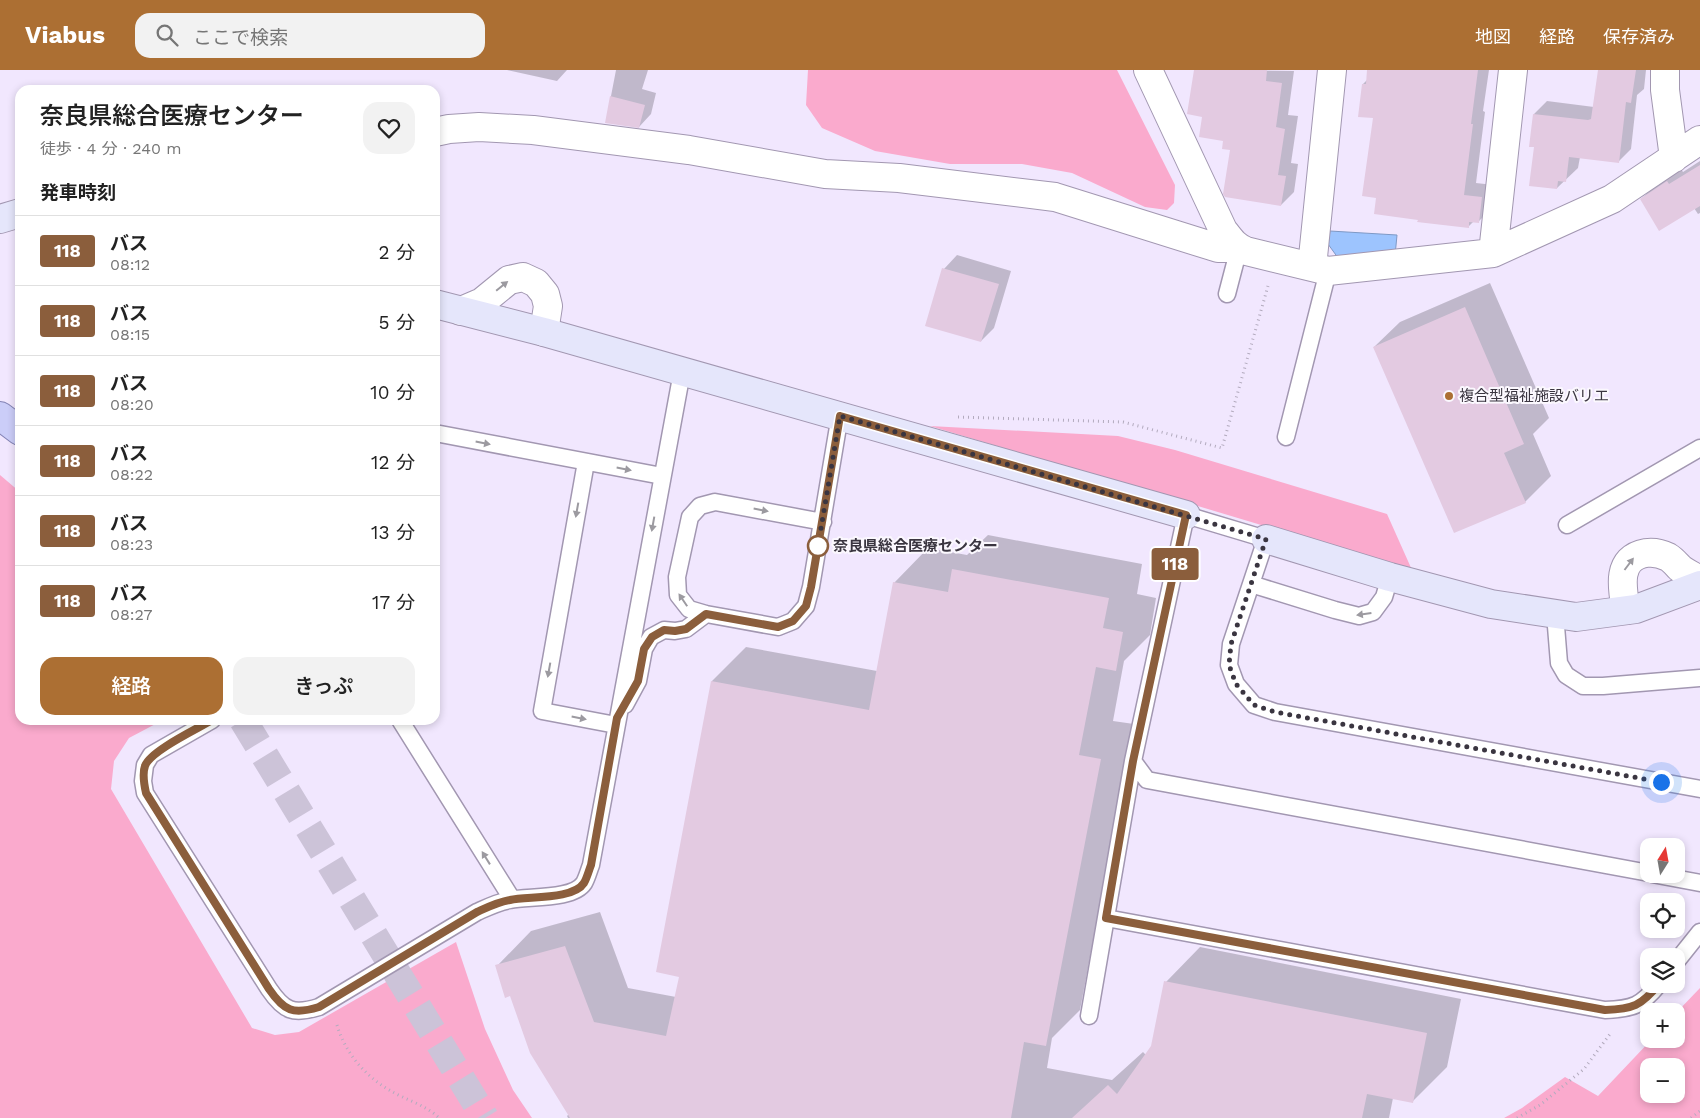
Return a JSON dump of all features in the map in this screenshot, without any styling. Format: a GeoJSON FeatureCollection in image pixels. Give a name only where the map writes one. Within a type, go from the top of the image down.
{"type":"FeatureCollection","features":[{"type":"Feature","properties":{"kind":"main road"},"geometry":{"type":"LineString","coordinates":[[0,416],[15,427]]}},
{"type":"Feature","properties":{"kind":"street"},"geometry":{"type":"LineString","coordinates":[[1148,70],[1223,230],[1239,248]]}},
{"type":"Feature","properties":{"kind":"street"},"geometry":{"type":"LineString","coordinates":[[1320,269],[1332,70]]}},
{"type":"Feature","properties":{"kind":"street"},"geometry":{"type":"LineString","coordinates":[[1494,253],[1513,70]]}},
{"type":"Feature","properties":{"kind":"street"},"geometry":{"type":"LineString","coordinates":[[1665,70],[1665,90],[1674,158]]}},
{"type":"Feature","properties":{"kind":"street"},"geometry":{"type":"LineString","coordinates":[[440,131],[479,127],[533,130],[689,150],[825,174],[899,178],[1055,197],[1218,248],[1239,248],[1320,269],[1494,253],[1612,199],[1700,140]]}},
{"type":"Feature","properties":{"kind":"street"},"geometry":{"type":"LineString","coordinates":[[0,219],[15,214]]}},
{"type":"Feature","properties":{"kind":"street"},"geometry":{"type":"LineString","coordinates":[[461,311],[482,302],[509,280],[523,277],[536,283],[545,294],[548,306],[544,332]]}},
{"type":"Feature","properties":{"kind":"street"},"geometry":{"type":"LineString","coordinates":[[440,305],[544,332],[1186,515]]}},
{"type":"Feature","properties":{"kind":"street"},"geometry":{"type":"LineString","coordinates":[[1266,539],[1390,577],[1492,604],[1576,617],[1636,609],[1700,585]]}},
{"type":"Feature","properties":{"kind":"street"},"geometry":{"type":"LineString","coordinates":[[1626,610],[1621,587],[1622,578],[1625,567],[1631,559],[1639,554],[1650,553],[1669,558],[1688,574],[1700,580]]}},
{"type":"Feature","properties":{"kind":"lane"},"geometry":{"type":"LineString","coordinates":[[1227,294],[1239,248]]}},
{"type":"Feature","properties":{"kind":"lane"},"geometry":{"type":"LineString","coordinates":[[1286,437],[1320,269]]}},
{"type":"Feature","properties":{"kind":"lane"},"geometry":{"type":"LineString","coordinates":[[203,725],[151,755],[145,766],[143,781],[146,793],[278,1002],[289,1010],[302,1012],[319,1007],[477,912],[496,903],[512,899],[550,896],[573,891],[584,884],[591,865],[682,372]]}},
{"type":"Feature","properties":{"kind":"lane"},"geometry":{"type":"LineString","coordinates":[[823,522],[715,502],[700,506],[690,518],[677,578],[678,595],[689,609],[706,614],[778,627],[793,621],[806,606],[811,587],[823,522],[840,416]]}},
{"type":"Feature","properties":{"kind":"lane"},"geometry":{"type":"LineString","coordinates":[[440,435],[662,476]]}},
{"type":"Feature","properties":{"kind":"lane"},"geometry":{"type":"LineString","coordinates":[[1568,525],[1700,448]]}},
{"type":"Feature","properties":{"kind":"lane"},"geometry":{"type":"LineString","coordinates":[[586,462],[542,711],[617,721]]}},
{"type":"Feature","properties":{"kind":"lane"},"geometry":{"type":"LineString","coordinates":[[1089,1016],[1133,761],[1186,515],[1266,539],[1231,644],[1229,665],[1236,684],[1254,705],[1275,712],[1700,789]]}},
{"type":"Feature","properties":{"kind":"lane"},"geometry":{"type":"LineString","coordinates":[[1251,584],[1359,616],[1373,612],[1384,597],[1390,577]]}},
{"type":"Feature","properties":{"kind":"lane"},"geometry":{"type":"LineString","coordinates":[[617,721],[638,681],[644,649],[652,637],[664,630],[686,629],[706,614]]}},
{"type":"Feature","properties":{"kind":"lane"},"geometry":{"type":"LineString","coordinates":[[1555,614],[1558,663],[1566,675],[1583,686],[1700,678]]}},
{"type":"Feature","properties":{"kind":"lane"},"geometry":{"type":"LineString","coordinates":[[403,725],[512,899]]}},
{"type":"Feature","properties":{"kind":"lane"},"geometry":{"type":"LineString","coordinates":[[1133,761],[1148,780],[1640,871]]}},
{"type":"Feature","properties":{"kind":"lane"},"geometry":{"type":"LineString","coordinates":[[1685,880],[1700,883]]}},
{"type":"Feature","properties":{"kind":"lane"},"geometry":{"type":"LineString","coordinates":[[1106,918],[1605,1010],[1628,1009],[1648,998],[1652,993]]}},
{"type":"Feature","properties":{"kind":"lane"},"geometry":{"type":"LineString","coordinates":[[1685,951],[1700,932]]}},
{"type":"Feature","properties":{"kind":"path"},"geometry":{"type":"LineString","coordinates":[[949,416],[1123,422],[1222,448],[1262,307]]}},
{"type":"Feature","properties":{"kind":"path"},"geometry":{"type":"LineString","coordinates":[[330,1001],[339,1033],[351,1055],[369,1076],[391,1091],[416,1103],[439,1118]]}},
{"type":"Feature","properties":{"kind":"path"},"geometry":{"type":"LineString","coordinates":[[1517,1118],[1540,1105],[1584,1068],[1628,1009]]}},
{"type":"Feature","properties":{"kind":"path"},"geometry":{"type":"LineString","coordinates":[[1692,1118],[1700,1111]]}},
{"type":"Feature","properties":{"kind":"shaded area"},"geometry":{"type":"Polygon","coordinates":[[[808,70],[1117,70],[1175,185],[1174,203],[1167,210],[1145,207],[1072,173],[1022,164],[950,164],[875,151],[822,128],[806,105],[808,70]]]}},
{"type":"Feature","properties":{"kind":"shaded area"},"geometry":{"type":"Polygon","coordinates":[[[930,426],[1118,436],[1175,450],[1387,514],[1412,570],[930,426]]]}},
{"type":"Feature","properties":{"kind":"shaded area"},"geometry":{"type":"Polygon","coordinates":[[[0,475],[15,488],[15,725],[154,725],[129,738],[114,761],[111,789],[252,1028],[275,1035],[299,1032],[456,942],[485,1029],[513,1090],[532,1118],[0,1118],[0,475]]]}},
{"type":"Feature","properties":{"kind":"shaded area"},"geometry":{"type":"Polygon","coordinates":[[[1700,988],[1700,1118],[1504,1118],[1522,1108],[1565,1077],[1598,1096],[1643,1048],[1685,1048],[1685,1004],[1700,988]]]}},
{"type":"Feature","properties":{"kind":"water"},"geometry":{"type":"Polygon","coordinates":[[[1330,231],[1397,235],[1395,256],[1341,262],[1328,244],[1330,231]]]}},
{"type":"Feature","properties":{"kind":"building"},"geometry":{"type":"Polygon","coordinates":[[[1194,70],[1267,70],[1266,81],[1282,83],[1276,127],[1285,129],[1278,175],[1286,176],[1281,206],[1225,197],[1223,194],[1230,150],[1222,149],[1223,141],[1199,137],[1202,117],[1187,114],[1194,70]]]}},
{"type":"Feature","properties":{"kind":"building"},"geometry":{"type":"Polygon","coordinates":[[[1367,70],[1478,70],[1464,195],[1482,197],[1479,223],[1469,222],[1469,228],[1417,222],[1418,220],[1374,214],[1376,198],[1362,196],[1373,118],[1358,117],[1362,84],[1366,84],[1367,70]]]}},
{"type":"Feature","properties":{"kind":"building"},"geometry":{"type":"Polygon","coordinates":[[[1598,70],[1636,70],[1631,103],[1626,102],[1619,163],[1569,157],[1566,182],[1558,181],[1557,189],[1529,186],[1534,147],[1529,147],[1533,114],[1591,119],[1598,70]]]}},
{"type":"Feature","properties":{"kind":"building"},"geometry":{"type":"Polygon","coordinates":[[[610,96],[645,105],[639,128],[605,123],[610,96]]]}},
{"type":"Feature","properties":{"kind":"building"},"geometry":{"type":"Polygon","coordinates":[[[1700,165],[1700,206],[1659,231],[1640,199],[1667,181],[1669,184],[1700,165]]]}},
{"type":"Feature","properties":{"kind":"building"},"geometry":{"type":"Polygon","coordinates":[[[942,268],[999,284],[981,342],[925,326],[942,268]]]}},
{"type":"Feature","properties":{"kind":"building","name":"複合型福祉施設バリエ"},"geometry":{"type":"Polygon","coordinates":[[[1465,307],[1524,444],[1504,453],[1526,503],[1454,533],[1373,347],[1465,307]]]}},
{"type":"Feature","properties":{"kind":"building","name":"奈良県総合医療センター"},"geometry":{"type":"Polygon","coordinates":[[[952,569],[1109,598],[1103,628],[1123,632],[1116,671],[1096,667],[1079,755],[1101,759],[1046,1046],[1024,1042],[1011,1118],[570,1118],[530,1053],[510,996],[505,998],[495,965],[565,946],[594,1022],[666,1036],[679,977],[656,972],[711,681],[869,710],[893,582],[948,592],[952,569]]]}},
{"type":"Feature","properties":{"kind":"building"},"geometry":{"type":"Polygon","coordinates":[[[1164,981],[1427,1033],[1413,1103],[1367,1094],[1362,1118],[1072,1118],[1108,1085],[1117,1094],[1151,1046],[1164,981]]]}},
{"type":"Feature","properties":{"kind":"tunnel"},"geometry":{"type":"LineString","coordinates":[[246,725],[485,1118]]}},
{"type":"Feature","properties":{"kind":"bus line","name":"118"},"geometry":{"type":"LineString","coordinates":[[203,725],[151,755],[145,766],[143,781],[146,793],[269,989],[278,1002],[289,1010],[302,1012],[319,1007],[477,912],[496,903],[573,891],[584,884],[591,865],[617,718],[638,681],[644,649],[652,637],[664,630],[686,629],[706,614],[778,627],[793,621],[806,606],[823,522],[840,416],[1186,515],[1133,761],[1106,918],[1605,1010],[1628,1009],[1648,998],[1652,993]]}},
{"type":"Feature","properties":{"kind":"place","name":"複合型福祉施設バリエ"},"geometry":{"type":"Point","coordinates":[1449,396]}},
{"type":"Feature","properties":{"kind":"place","name":"奈良県総合医療センター"},"geometry":{"type":"Point","coordinates":[818,546]}},
{"type":"Feature","properties":{"kind":"route"},"geometry":{"type":"LineString","coordinates":[[818,546],[840,416],[1266,539],[1231,644],[1229,665],[1236,684],[1254,705],[1275,712],[1661,782]]}}]}
